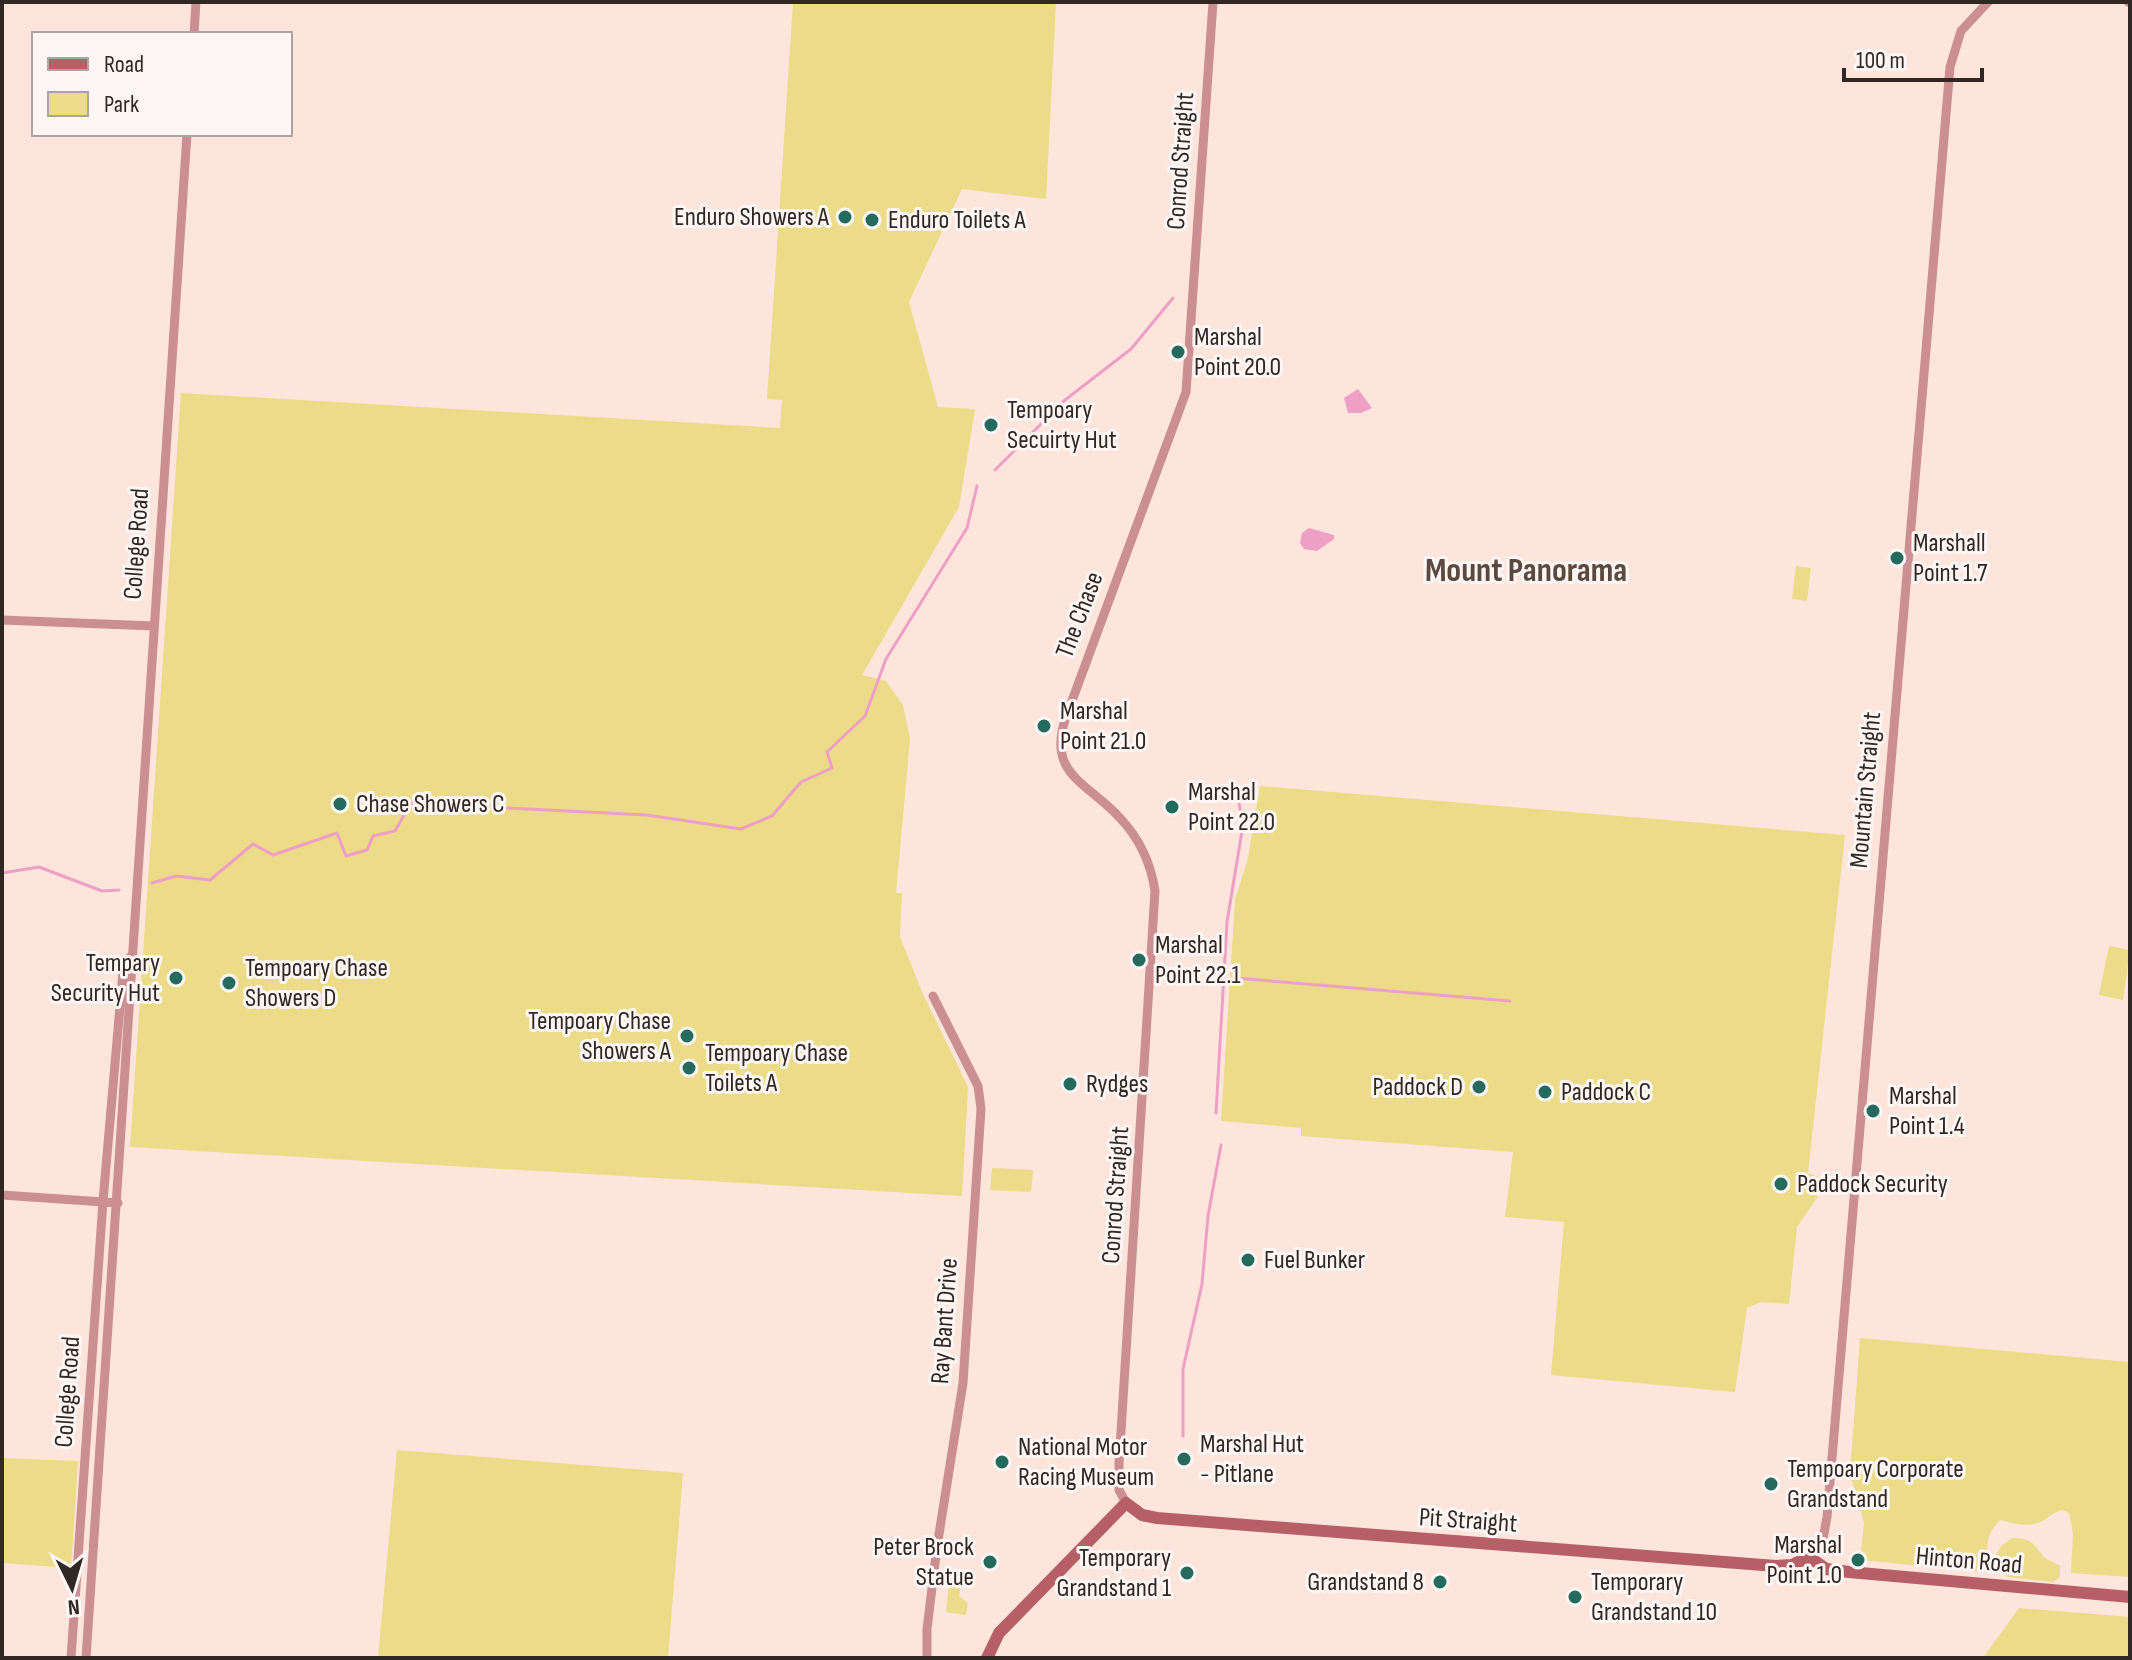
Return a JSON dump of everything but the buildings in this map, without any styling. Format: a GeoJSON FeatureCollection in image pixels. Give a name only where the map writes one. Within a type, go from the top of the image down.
{"type":"FeatureCollection","features":[{"type":"Feature","properties":{"kind":"street"},"geometry":{"type":"LineString","coordinates":[[194,32],[196,2]]}},
{"type":"Feature","properties":{"kind":"street","name":"Conrod Straight"},"geometry":{"type":"LineString","coordinates":[[1193,323],[1213,2]]}},
{"type":"Feature","properties":{"kind":"street","name":"Mountain Straight"},"geometry":{"type":"LineString","coordinates":[[1809,1557],[1822,1542],[1827,1517],[1950,67],[1961,31],[1988,2]]}},
{"type":"Feature","properties":{"kind":"street","name":"College Road"},"geometry":{"type":"LineString","coordinates":[[86,1658],[134,973],[130,957],[187,136]]}},
{"type":"Feature","properties":{"kind":"street","name":"The Chase"},"geometry":{"type":"LineString","coordinates":[[1155,897],[1147,861],[1136,839],[1114,811],[1070,773],[1061,758],[1059,745],[1066,717],[1182,407],[1193,323]]}},
{"type":"Feature","properties":{"kind":"street"},"geometry":{"type":"LineString","coordinates":[[2,620],[154,626]]}},
{"type":"Feature","properties":{"kind":"street","name":"Conrod Straight"},"geometry":{"type":"LineString","coordinates":[[1126,1503],[1119,1484],[1120,1447],[1155,897]]}},
{"type":"Feature","properties":{"kind":"street","name":"College Road"},"geometry":{"type":"LineString","coordinates":[[71,1658],[103,1201],[123,972],[130,957]]}},
{"type":"Feature","properties":{"kind":"street","name":"Ray Bant Drive"},"geometry":{"type":"LineString","coordinates":[[927,1658],[932,1588],[963,1383],[981,1109],[973,1074],[933,996]]}},
{"type":"Feature","properties":{"kind":"street"},"geometry":{"type":"LineString","coordinates":[[110,1129],[123,1130]]}},
{"type":"Feature","properties":{"kind":"street"},"geometry":{"type":"LineString","coordinates":[[2,1195],[118,1203]]}},
{"type":"Feature","properties":{"kind":"street"},"geometry":{"type":"LineString","coordinates":[[987,1658],[999,1633],[1126,1503]]}},
{"type":"Feature","properties":{"kind":"street","name":"Pit Straight"},"geometry":{"type":"LineString","coordinates":[[1126,1503],[1138,1513],[1157,1518],[1776,1566],[1792,1565],[1809,1557]]}},
{"type":"Feature","properties":{"kind":"street","name":"Hinton Road"},"geometry":{"type":"LineString","coordinates":[[1809,1557],[1826,1569],[1849,1572],[2130,1597]]}},
{"type":"Feature","properties":{"kind":"green space"},"geometry":{"type":"Polygon","coordinates":[[[793,2],[1056,2],[1046,199],[962,189],[909,302],[938,407],[975,409],[959,507],[862,675],[886,681],[903,705],[910,739],[896,893],[902,893],[900,937],[923,994],[968,1087],[962,1196],[130,1147],[181,393],[780,428],[782,400],[767,399],[793,2]]]}},
{"type":"Feature","properties":{"kind":"green space"},"geometry":{"type":"Polygon","coordinates":[[[1796,566],[1811,568],[1807,601],[1792,599],[1796,566]]]}},
{"type":"Feature","properties":{"kind":"green space"},"geometry":{"type":"Polygon","coordinates":[[[1260,786],[1845,835],[1808,1173],[1819,1177],[1817,1198],[1797,1227],[1789,1304],[1761,1302],[1747,1308],[1735,1392],[1551,1375],[1564,1222],[1505,1217],[1513,1152],[1301,1136],[1301,1128],[1221,1121],[1235,900],[1248,858],[1260,786]]]}},
{"type":"Feature","properties":{"kind":"green space"},"geometry":{"type":"Polygon","coordinates":[[[2109,946],[2130,950],[2123,1000],[2099,995],[2109,946]]]}},
{"type":"Feature","properties":{"kind":"green space"},"geometry":{"type":"Polygon","coordinates":[[[992,1168],[1033,1170],[1031,1192],[990,1190],[992,1168]]]}},
{"type":"Feature","properties":{"kind":"green space"},"geometry":{"type":"Polygon","coordinates":[[[1860,1338],[2130,1362],[2130,1577],[2071,1573],[2073,1533],[2069,1513],[2063,1510],[2030,1525],[2000,1520],[1988,1539],[1993,1573],[1860,1560],[1864,1523],[1850,1473],[1860,1338]]]}},
{"type":"Feature","properties":{"kind":"green space"},"geometry":{"type":"Polygon","coordinates":[[[397,1450],[683,1473],[668,1658],[378,1658],[397,1450]]]}},
{"type":"Feature","properties":{"kind":"green space"},"geometry":{"type":"Polygon","coordinates":[[[2,1458],[78,1461],[71,1568],[2,1563],[2,1458]]]}},
{"type":"Feature","properties":{"kind":"green space"},"geometry":{"type":"Polygon","coordinates":[[[2012,1538],[2031,1542],[2044,1557],[2060,1566],[2060,1577],[2053,1582],[2007,1577],[1996,1555],[2002,1545],[2012,1538]]]}},
{"type":"Feature","properties":{"kind":"green space"},"geometry":{"type":"Polygon","coordinates":[[[950,1575],[962,1577],[959,1596],[968,1603],[966,1615],[946,1612],[950,1575]]]}},
{"type":"Feature","properties":{"kind":"green space"},"geometry":{"type":"Polygon","coordinates":[[[2019,1608],[2130,1617],[2130,1658],[1983,1658],[2019,1608]]]}},
{"type":"Feature","properties":{"kind":"shaded area"},"geometry":{"type":"Polygon","coordinates":[[[1358,389],[1372,408],[1361,413],[1348,413],[1344,398],[1358,389]]]}},
{"type":"Feature","properties":{"kind":"shaded area"},"geometry":{"type":"Polygon","coordinates":[[[1309,528],[1334,535],[1334,539],[1317,551],[1304,549],[1300,543],[1302,533],[1309,528]]]}},
{"type":"Feature","properties":{"kind":"waterway"},"geometry":{"type":"LineString","coordinates":[[995,470],[1065,400],[1131,349],[1173,298]]}},
{"type":"Feature","properties":{"kind":"waterway"},"geometry":{"type":"LineString","coordinates":[[152,883],[176,876],[210,880],[253,844],[273,855],[337,833],[346,856],[367,850],[373,836],[395,831],[411,803],[647,815],[741,829],[772,816],[801,782],[832,768],[827,752],[865,716],[886,659],[967,528],[977,486]]}},
{"type":"Feature","properties":{"kind":"waterway"},"geometry":{"type":"LineString","coordinates":[[1216,1113],[1227,922],[1243,825],[1237,792]]}},
{"type":"Feature","properties":{"kind":"waterway"},"geometry":{"type":"LineString","coordinates":[[2,873],[39,867],[102,891],[119,890]]}},
{"type":"Feature","properties":{"kind":"waterway"},"geometry":{"type":"LineString","coordinates":[[1235,978],[1510,1001]]}},
{"type":"Feature","properties":{"kind":"waterway"},"geometry":{"type":"LineString","coordinates":[[1183,1436],[1183,1369],[1202,1284],[1208,1216],[1221,1145]]}},
{"type":"Feature","properties":{"kind":"place","name":"Enduro Showers A"},"geometry":{"type":"Point","coordinates":[845,217]}},
{"type":"Feature","properties":{"kind":"place","name":"Enduro Toilets A"},"geometry":{"type":"Point","coordinates":[872,220]}},
{"type":"Feature","properties":{"kind":"place","name":"Marshal Point 20.0"},"geometry":{"type":"Point","coordinates":[1178,352]}},
{"type":"Feature","properties":{"kind":"place","name":"Tempoary Secuirty Hut"},"geometry":{"type":"Point","coordinates":[991,425]}},
{"type":"Feature","properties":{"kind":"place","name":"Marshall Point 1.7"},"geometry":{"type":"Point","coordinates":[1897,558]}},
{"type":"Feature","properties":{"kind":"place","name":"Marshal Point 21.0"},"geometry":{"type":"Point","coordinates":[1044,726]}},
{"type":"Feature","properties":{"kind":"place","name":"Chase Showers C"},"geometry":{"type":"Point","coordinates":[340,804]}},
{"type":"Feature","properties":{"kind":"place","name":"Marshal Point 22.0"},"geometry":{"type":"Point","coordinates":[1172,807]}},
{"type":"Feature","properties":{"kind":"place","name":"Marshal Point 22.1"},"geometry":{"type":"Point","coordinates":[1139,960]}},
{"type":"Feature","properties":{"kind":"place","name":"Tempary Security Hut"},"geometry":{"type":"Point","coordinates":[176,978]}},
{"type":"Feature","properties":{"kind":"place","name":"Tempoary Chase Showers D"},"geometry":{"type":"Point","coordinates":[229,983]}},
{"type":"Feature","properties":{"kind":"place","name":"Tempoary Chase Showers A"},"geometry":{"type":"Point","coordinates":[687,1036]}},
{"type":"Feature","properties":{"kind":"place","name":"Tempoary Chase Toilets A"},"geometry":{"type":"Point","coordinates":[689,1068]}},
{"type":"Feature","properties":{"kind":"place","name":"Rydges"},"geometry":{"type":"Point","coordinates":[1070,1084]}},
{"type":"Feature","properties":{"kind":"place","name":"Paddock D"},"geometry":{"type":"Point","coordinates":[1479,1087]}},
{"type":"Feature","properties":{"kind":"place","name":"Paddock C"},"geometry":{"type":"Point","coordinates":[1545,1092]}},
{"type":"Feature","properties":{"kind":"place","name":"Marshal Point 1.4"},"geometry":{"type":"Point","coordinates":[1873,1111]}},
{"type":"Feature","properties":{"kind":"place","name":"Paddock Security"},"geometry":{"type":"Point","coordinates":[1781,1184]}},
{"type":"Feature","properties":{"kind":"place","name":"Fuel Bunker"},"geometry":{"type":"Point","coordinates":[1248,1260]}},
{"type":"Feature","properties":{"kind":"place","name":"Marshal Hut - Pitlane"},"geometry":{"type":"Point","coordinates":[1184,1459]}},
{"type":"Feature","properties":{"kind":"place","name":"National Motor Racing Museum"},"geometry":{"type":"Point","coordinates":[1002,1462]}},
{"type":"Feature","properties":{"kind":"place","name":"Tempoary Corporate Grandstand"},"geometry":{"type":"Point","coordinates":[1771,1484]}},
{"type":"Feature","properties":{"kind":"place","name":"Marshal Point 1.0"},"geometry":{"type":"Point","coordinates":[1858,1560]}},
{"type":"Feature","properties":{"kind":"place","name":"Peter Brock Statue"},"geometry":{"type":"Point","coordinates":[990,1562]}},
{"type":"Feature","properties":{"kind":"place","name":"Temporary Grandstand 1"},"geometry":{"type":"Point","coordinates":[1187,1573]}},
{"type":"Feature","properties":{"kind":"place","name":"Grandstand 8"},"geometry":{"type":"Point","coordinates":[1440,1582]}},
{"type":"Feature","properties":{"kind":"place","name":"Temporary Grandstand 10"},"geometry":{"type":"Point","coordinates":[1575,1597]}},
{"type":"Feature","properties":{"kind":"district","name":"Mount Panorama"},"geometry":{"type":"Point","coordinates":[1526,570]}}]}
